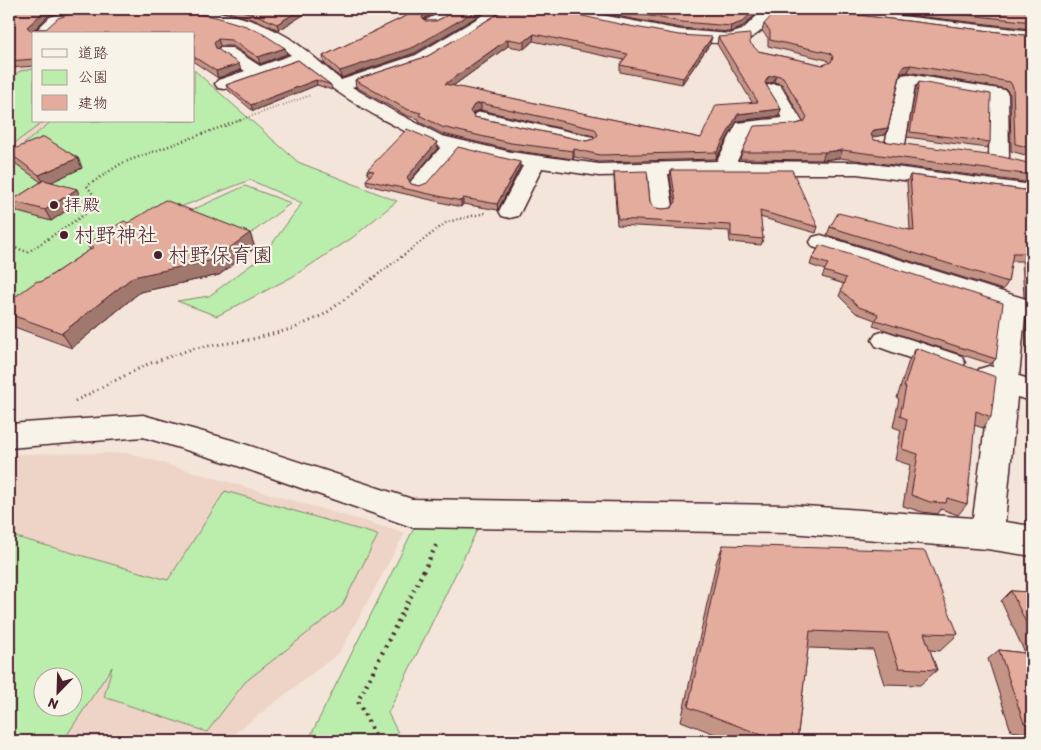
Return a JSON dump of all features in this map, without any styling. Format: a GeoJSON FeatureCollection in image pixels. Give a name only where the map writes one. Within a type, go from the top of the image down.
{"type":"FeatureCollection","features":[{"type":"Feature","properties":{"kind":"street"},"geometry":{"type":"LineString","coordinates":[[42,32],[55,20],[87,9]]}},
{"type":"Feature","properties":{"kind":"street"},"geometry":{"type":"LineString","coordinates":[[170,9],[238,21],[261,30],[284,42],[338,86],[393,119],[436,140],[499,155],[599,170],[724,167],[857,168],[1032,191]]}},
{"type":"Feature","properties":{"kind":"street"},"geometry":{"type":"LineString","coordinates":[[431,24],[457,9]]}},
{"type":"Feature","properties":{"kind":"street"},"geometry":{"type":"LineString","coordinates":[[338,86],[422,58],[503,9]]}},
{"type":"Feature","properties":{"kind":"street"},"geometry":{"type":"LineString","coordinates":[[551,9],[638,27],[718,39],[744,36],[772,9]]}},
{"type":"Feature","properties":{"kind":"street"},"geometry":{"type":"LineString","coordinates":[[812,9],[953,24],[1032,36]]}},
{"type":"Feature","properties":{"kind":"street"},"geometry":{"type":"LineString","coordinates":[[750,30],[760,39],[758,48]]}},
{"type":"Feature","properties":{"kind":"street"},"geometry":{"type":"LineString","coordinates":[[226,52],[258,72]]}},
{"type":"Feature","properties":{"kind":"street"},"geometry":{"type":"LineString","coordinates":[[224,84],[302,57]]}},
{"type":"Feature","properties":{"kind":"street"},"geometry":{"type":"LineString","coordinates":[[896,144],[908,79],[999,94],[998,158]]}},
{"type":"Feature","properties":{"kind":"street"},"geometry":{"type":"LineString","coordinates":[[724,167],[744,127],[794,123],[774,89]]}},
{"type":"Feature","properties":{"kind":"street"},"geometry":{"type":"LineString","coordinates":[[481,118],[586,141]]}},
{"type":"Feature","properties":{"kind":"street"},"geometry":{"type":"LineString","coordinates":[[499,155],[524,127]]}},
{"type":"Feature","properties":{"kind":"street"},"geometry":{"type":"LineString","coordinates":[[419,184],[454,144]]}},
{"type":"Feature","properties":{"kind":"street"},"geometry":{"type":"LineString","coordinates":[[510,211],[535,161]]}},
{"type":"Feature","properties":{"kind":"street"},"geometry":{"type":"LineString","coordinates":[[657,169],[662,207]]}},
{"type":"Feature","properties":{"kind":"street"},"geometry":{"type":"LineString","coordinates":[[821,242],[1023,306],[1005,382],[987,534]]}},
{"type":"Feature","properties":{"kind":"street"},"geometry":{"type":"LineString","coordinates":[[885,340],[1032,391]]}},
{"type":"Feature","properties":{"kind":"street"},"geometry":{"type":"LineString","coordinates":[[9,436],[143,426],[236,453],[412,514],[790,519],[987,534],[1032,542]]}},
{"type":"Feature","properties":{"kind":"path"},"geometry":{"type":"LineString","coordinates":[[9,249],[12,246],[28,252],[100,204],[87,186],[122,163],[338,86]]}},
{"type":"Feature","properties":{"kind":"path"},"geometry":{"type":"LineString","coordinates":[[69,405],[84,395],[148,364],[195,348],[248,340],[296,328],[325,314],[396,258],[447,222],[480,213],[510,211]]}},
{"type":"Feature","properties":{"kind":"path"},"geometry":{"type":"LineString","coordinates":[[378,741],[358,701],[452,515]]}},
{"type":"Feature","properties":{"kind":"shaded area"},"geometry":{"type":"Polygon","coordinates":[[[32,53],[32,122],[54,122],[9,153],[9,59],[32,53]]]}},
{"type":"Feature","properties":{"kind":"shaded area"},"geometry":{"type":"Polygon","coordinates":[[[128,453],[405,533],[340,652],[225,741],[9,741],[9,454],[128,453]]]}},
{"type":"Feature","properties":{"kind":"green space"},"geometry":{"type":"Polygon","coordinates":[[[32,69],[32,122],[44,122],[9,147],[9,80],[20,71],[32,69]]]}},
{"type":"Feature","properties":{"kind":"green space"},"geometry":{"type":"Polygon","coordinates":[[[195,71],[298,162],[397,201],[352,238],[292,277],[217,316],[177,301],[209,296],[263,256],[302,203],[250,180],[160,215],[9,302],[9,156],[51,122],[195,122],[195,71]]]}},
{"type":"Feature","properties":{"kind":"green space"},"geometry":{"type":"Polygon","coordinates":[[[245,186],[291,203],[241,241],[179,216],[245,186]]]}},
{"type":"Feature","properties":{"kind":"green space"},"geometry":{"type":"Polygon","coordinates":[[[225,491],[378,535],[342,606],[245,682],[207,732],[104,697],[112,667],[82,712],[82,668],[32,668],[32,718],[78,718],[63,741],[9,741],[9,535],[168,580],[225,491]]]}},
{"type":"Feature","properties":{"kind":"green space"},"geometry":{"type":"Polygon","coordinates":[[[415,526],[478,528],[388,713],[402,741],[308,741],[415,526]]]}},
{"type":"Feature","properties":{"kind":"building"},"geometry":{"type":"Polygon","coordinates":[[[9,9],[47,9],[27,27],[31,31],[33,29],[46,29],[58,18],[86,9],[170,9],[216,17],[246,26],[260,32],[285,48],[258,57],[231,40],[218,39],[214,43],[216,48],[239,64],[216,71],[195,58],[195,32],[32,32],[32,59],[9,61],[9,9]]]}},
{"type":"Feature","properties":{"kind":"building"},"geometry":{"type":"Polygon","coordinates":[[[236,9],[302,9],[277,24],[236,9]]]}},
{"type":"Feature","properties":{"kind":"building"},"geometry":{"type":"Polygon","coordinates":[[[412,9],[431,9],[425,12],[422,18],[425,21],[436,21],[460,9],[479,9],[414,47],[340,71],[323,56],[410,14],[406,12],[412,9]]]}},
{"type":"Feature","properties":{"kind":"building"},"geometry":{"type":"Polygon","coordinates":[[[506,9],[551,9],[679,35],[712,37],[683,78],[620,65],[628,54],[534,34],[524,42],[508,39],[445,84],[701,138],[716,105],[758,102],[718,37],[750,34],[750,43],[758,51],[823,65],[831,62],[833,57],[830,53],[770,40],[770,31],[764,24],[778,9],[815,9],[1032,36],[1032,148],[1015,144],[1013,87],[1010,82],[911,65],[904,66],[901,71],[888,128],[874,130],[871,135],[874,140],[1003,157],[1032,164],[1032,175],[842,150],[825,152],[742,152],[754,126],[796,124],[804,122],[807,117],[783,77],[776,75],[768,77],[765,83],[781,109],[738,114],[717,152],[600,155],[574,149],[573,151],[511,143],[442,127],[419,115],[421,113],[406,109],[355,80],[428,56],[506,9]],[[481,103],[474,105],[470,111],[474,117],[586,141],[594,139],[598,135],[595,129],[481,103]]]}},
{"type":"Feature","properties":{"kind":"building"},"geometry":{"type":"Polygon","coordinates":[[[613,9],[756,9],[742,22],[731,26],[682,22],[613,9]]]}},
{"type":"Feature","properties":{"kind":"building"},"geometry":{"type":"Polygon","coordinates":[[[913,9],[1032,9],[1032,22],[913,9]]]}},
{"type":"Feature","properties":{"kind":"building"},"geometry":{"type":"Polygon","coordinates":[[[298,60],[331,85],[316,80],[251,105],[226,85],[298,60]]]}},
{"type":"Feature","properties":{"kind":"building"},"geometry":{"type":"Polygon","coordinates":[[[919,82],[991,94],[990,142],[910,132],[919,82]]]}},
{"type":"Feature","properties":{"kind":"building"},"geometry":{"type":"Polygon","coordinates":[[[407,129],[437,142],[407,177],[411,184],[419,186],[427,183],[458,147],[520,162],[497,204],[463,198],[461,201],[366,180],[374,171],[367,170],[407,129]]]}},
{"type":"Feature","properties":{"kind":"building"},"geometry":{"type":"Polygon","coordinates":[[[44,137],[78,158],[39,175],[9,153],[9,151],[44,137]]]}},
{"type":"Feature","properties":{"kind":"building"},"geometry":{"type":"Polygon","coordinates":[[[671,170],[792,170],[818,227],[760,211],[763,239],[731,236],[731,225],[618,219],[614,172],[647,171],[650,202],[655,208],[663,209],[671,208],[676,202],[671,170]]]}},
{"type":"Feature","properties":{"kind":"building"},"geometry":{"type":"Polygon","coordinates":[[[910,175],[1032,191],[1032,290],[1029,289],[1027,253],[1013,253],[1008,282],[830,227],[838,213],[914,231],[910,175]]]}},
{"type":"Feature","properties":{"kind":"building"},"geometry":{"type":"Polygon","coordinates":[[[44,180],[77,189],[45,210],[11,201],[44,180]]]}},
{"type":"Feature","properties":{"kind":"building"},"geometry":{"type":"Polygon","coordinates":[[[165,200],[250,233],[213,260],[133,277],[62,333],[9,314],[9,301],[37,281],[41,282],[94,247],[87,244],[124,221],[128,223],[165,200]]]}},
{"type":"Feature","properties":{"kind":"building"},"geometry":{"type":"Polygon","coordinates":[[[820,245],[1003,303],[996,359],[876,320],[878,314],[859,307],[841,290],[846,278],[824,271],[828,264],[812,259],[820,245]]]}},
{"type":"Feature","properties":{"kind":"building"},"geometry":{"type":"Polygon","coordinates":[[[916,348],[996,377],[991,417],[976,411],[967,504],[947,498],[946,503],[930,502],[911,495],[918,454],[902,449],[907,419],[900,416],[906,387],[904,387],[916,348]]]}},
{"type":"Feature","properties":{"kind":"building"},"geometry":{"type":"Polygon","coordinates":[[[723,545],[925,551],[958,634],[924,633],[937,670],[899,668],[888,634],[810,631],[797,741],[778,741],[688,707],[723,545]]]}},
{"type":"Feature","properties":{"kind":"building"},"geometry":{"type":"Polygon","coordinates":[[[1011,591],[1032,592],[1032,635],[1011,591]]]}},
{"type":"Feature","properties":{"kind":"building"},"geometry":{"type":"Polygon","coordinates":[[[999,650],[1032,654],[1032,724],[1024,723],[999,650]]]}},
{"type":"Feature","properties":{"kind":"place","name":"拝殿"},"geometry":{"type":"Point","coordinates":[54,205]}},
{"type":"Feature","properties":{"kind":"place","name":"村野神社"},"geometry":{"type":"Point","coordinates":[64,235]}},
{"type":"Feature","properties":{"kind":"place","name":"村野保育園"},"geometry":{"type":"Point","coordinates":[158,255]}}]}
